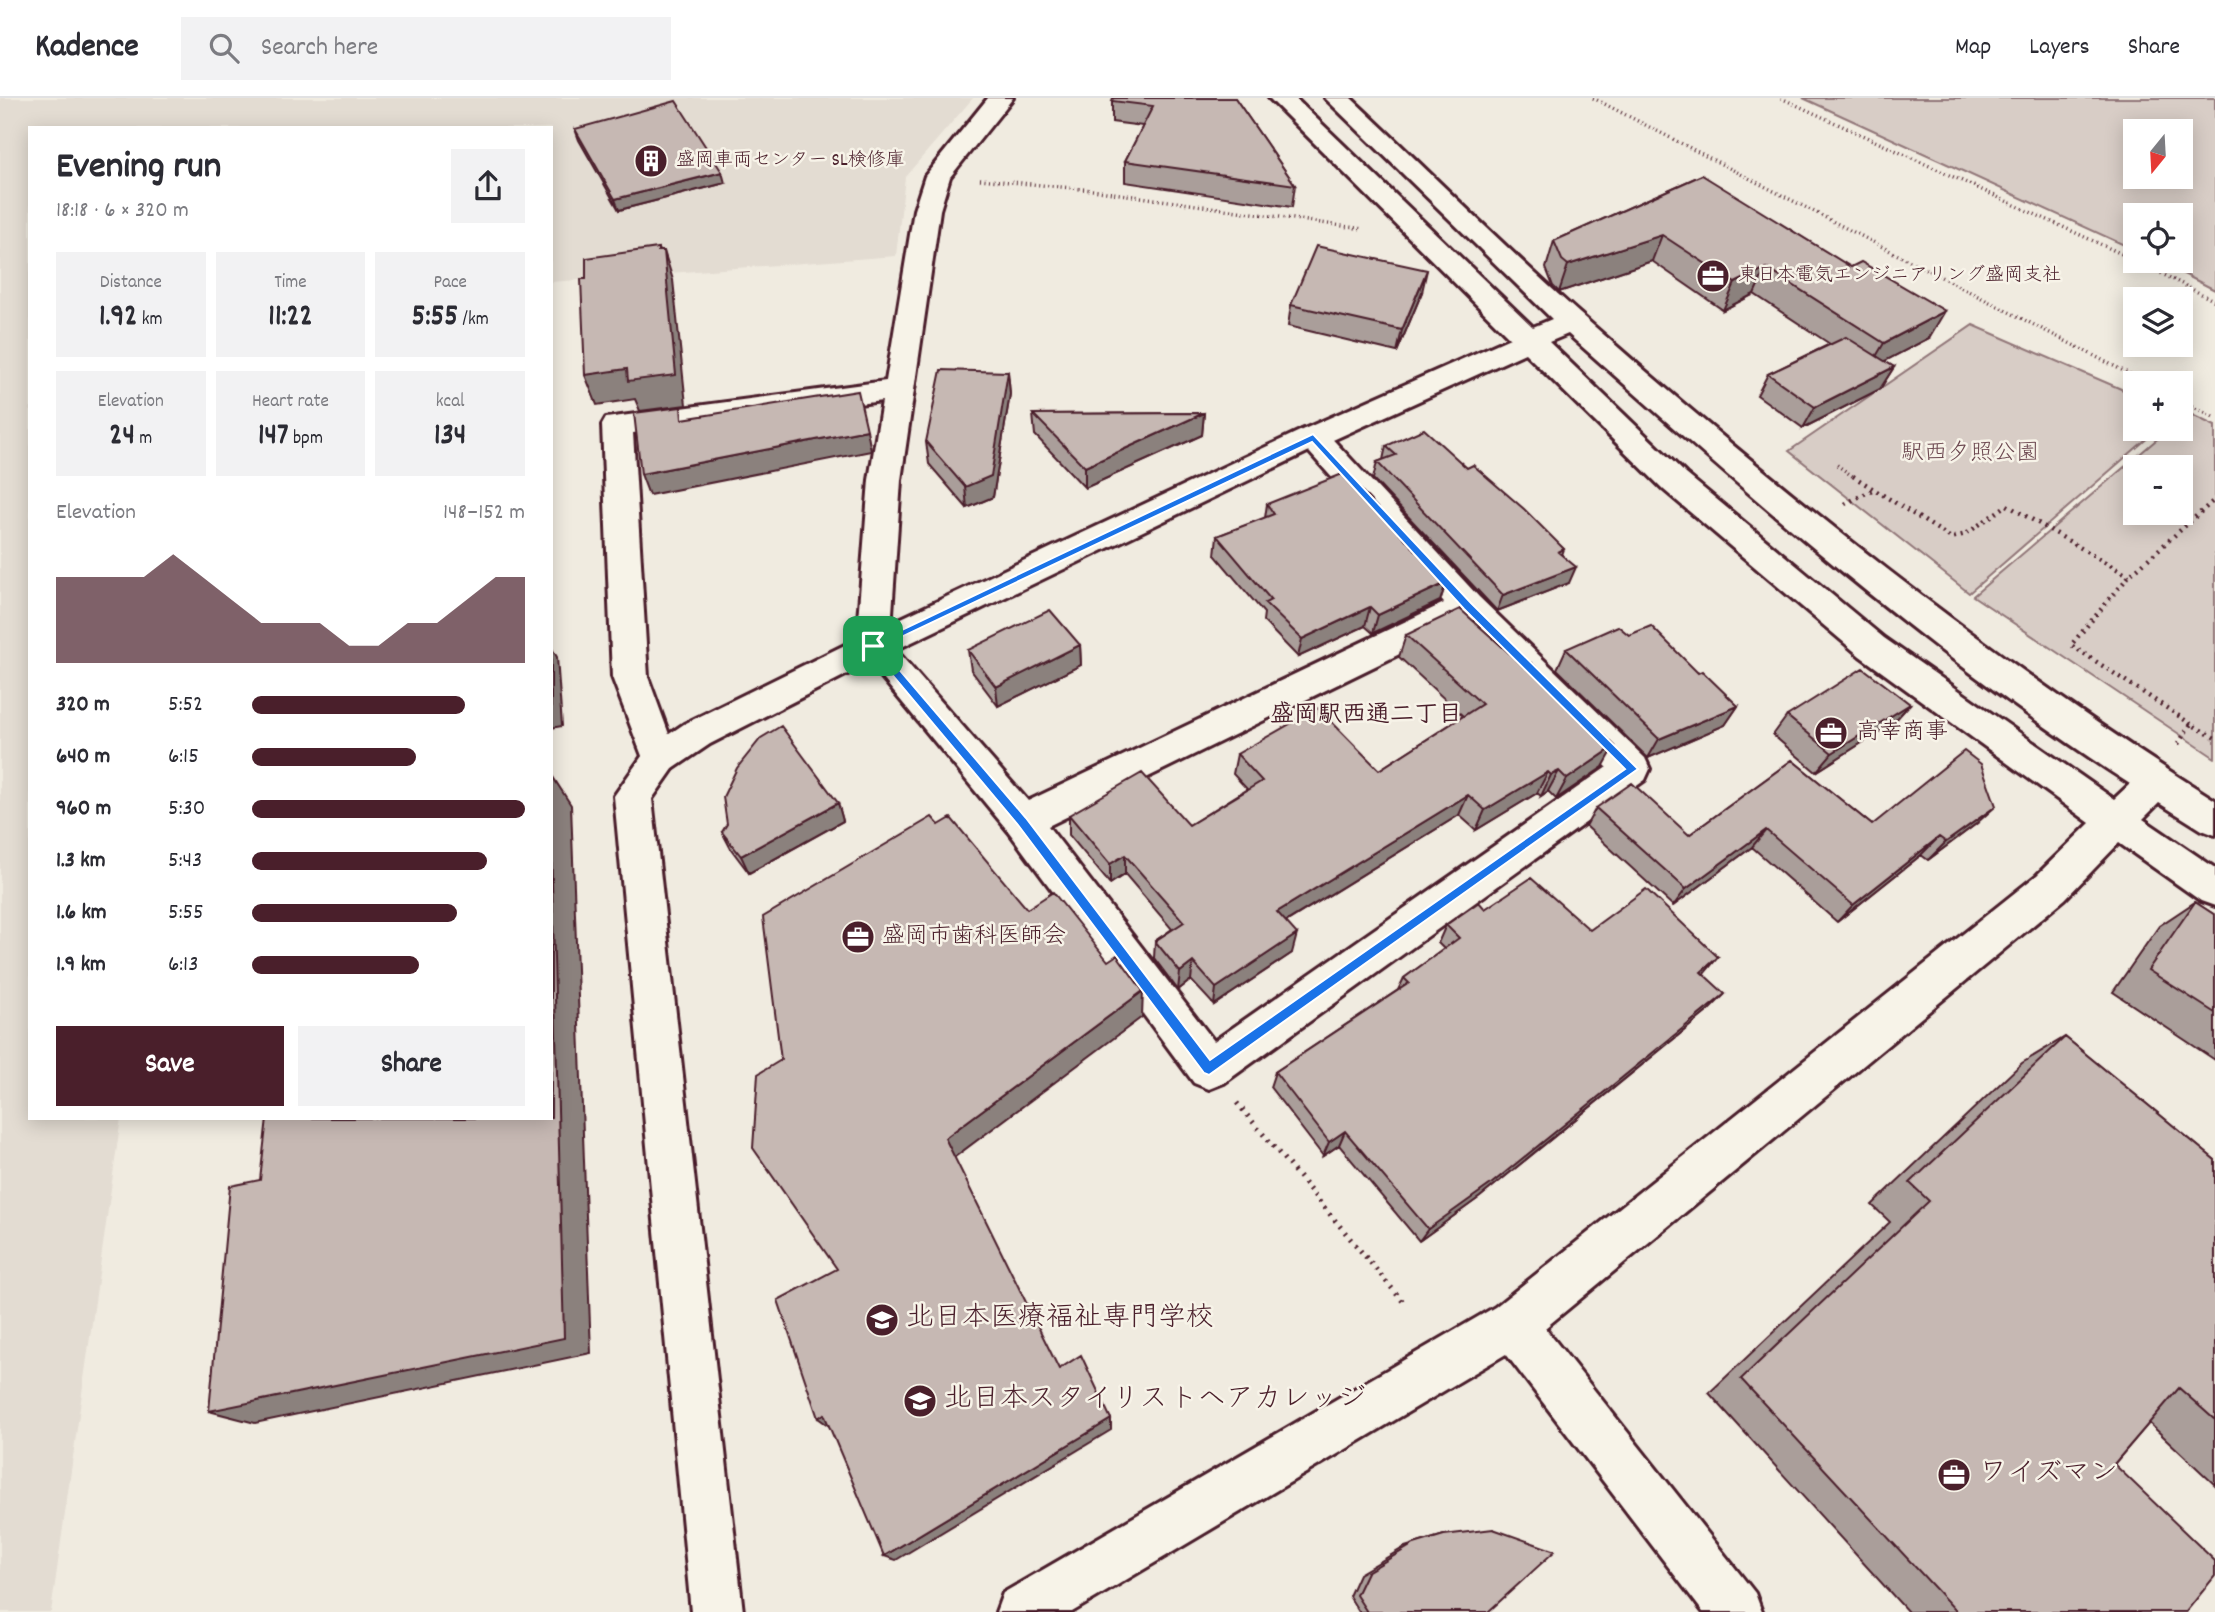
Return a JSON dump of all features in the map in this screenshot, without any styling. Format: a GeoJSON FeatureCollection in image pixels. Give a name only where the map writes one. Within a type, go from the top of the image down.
{"type":"FeatureCollection","features":[{"type":"Feature","properties":{"kind":"street"},"geometry":{"type":"LineString","coordinates":[[1001,98],[938,176],[926,209],[885,480],[873,646],[1022,821],[1209,1069],[1632,769],[1467,606],[1313,438]]}},
{"type":"Feature","properties":{"kind":"street"},"geometry":{"type":"LineString","coordinates":[[1280,98],[1675,482],[1872,647],[1992,735],[2215,888]]}},
{"type":"Feature","properties":{"kind":"street"},"geometry":{"type":"LineString","coordinates":[[1337,98],[1572,321],[1856,567],[2164,767],[2215,819]]}},
{"type":"Feature","properties":{"kind":"street"},"geometry":{"type":"LineString","coordinates":[[717,1612],[633,796],[660,759],[697,734],[873,646],[1313,438],[1527,339],[1572,321]]}},
{"type":"Feature","properties":{"kind":"street"},"geometry":{"type":"LineString","coordinates":[[660,759],[630,677],[617,425],[899,389]]}},
{"type":"Feature","properties":{"kind":"street"},"geometry":{"type":"LineString","coordinates":[[1022,821],[1467,606]]}},
{"type":"Feature","properties":{"kind":"street"},"geometry":{"type":"LineString","coordinates":[[1023,1612],[1512,1324],[2051,887],[2118,821],[2164,767]]}},
{"type":"Feature","properties":{"kind":"street"},"geometry":{"type":"LineString","coordinates":[[1512,1324],[1736,1612]]}},
{"type":"Feature","properties":{"kind":"path"},"geometry":{"type":"LineString","coordinates":[[1593,98],[2124,371]]}},
{"type":"Feature","properties":{"kind":"path"},"geometry":{"type":"LineString","coordinates":[[1781,98],[2123,254]]}},
{"type":"Feature","properties":{"kind":"path"},"geometry":{"type":"LineString","coordinates":[[938,176],[1092,190],[1368,230]]}},
{"type":"Feature","properties":{"kind":"path"},"geometry":{"type":"LineString","coordinates":[[2161,273],[2215,301]]}},
{"type":"Feature","properties":{"kind":"path"},"geometry":{"type":"LineString","coordinates":[[2193,407],[2215,418]]}},
{"type":"Feature","properties":{"kind":"path"},"geometry":{"type":"LineString","coordinates":[[1837,465],[1872,491],[1951,538],[1966,534],[2007,505],[2129,576]]}},
{"type":"Feature","properties":{"kind":"path"},"geometry":{"type":"LineString","coordinates":[[1836,509],[1872,491]]}},
{"type":"Feature","properties":{"kind":"path"},"geometry":{"type":"LineString","coordinates":[[2214,502],[2129,576],[2071,645],[2215,738]]}},
{"type":"Feature","properties":{"kind":"path"},"geometry":{"type":"LineString","coordinates":[[2164,767],[2191,724]]}},
{"type":"Feature","properties":{"kind":"path"},"geometry":{"type":"LineString","coordinates":[[1209,1069],[1405,1304]]}},
{"type":"Feature","properties":{"kind":"shaded area"},"geometry":{"type":"Polygon","coordinates":[[[0,98],[973,98],[905,177],[896,256],[553,282],[553,126],[28,126],[28,1120],[121,1120],[51,1612],[0,1612],[0,98]]]}},
{"type":"Feature","properties":{"kind":"green space"},"geometry":{"type":"Polygon","coordinates":[[[1803,98],[2215,98],[2215,290],[2182,273],[2193,273],[2193,203],[2123,203],[2123,245],[1803,98]]]}},
{"type":"Feature","properties":{"kind":"green space","name":"駅西夕照公園"},"geometry":{"type":"Polygon","coordinates":[[[1973,325],[2123,390],[2123,441],[2144,441],[2128,455],[2123,455],[2123,459],[1969,593],[1789,451],[1973,325]]]}},
{"type":"Feature","properties":{"kind":"green space"},"geometry":{"type":"Polygon","coordinates":[[[2193,415],[2215,426],[2215,758],[1973,596],[2123,468],[2123,525],[2193,525],[2193,455],[2138,455],[2155,441],[2193,441],[2193,415]]]}},
{"type":"Feature","properties":{"kind":"building"},"geometry":{"type":"Polygon","coordinates":[[[1113,98],[1235,98],[1295,185],[1125,161],[1153,106],[1112,101],[1113,98]]]}},
{"type":"Feature","properties":{"kind":"building","name":"盛岡車両センター SL検修庫"},"geometry":{"type":"Polygon","coordinates":[[[676,101],[722,172],[615,199],[575,129],[676,101]]]}},
{"type":"Feature","properties":{"kind":"building"},"geometry":{"type":"Polygon","coordinates":[[[1702,175],[1851,267],[1861,262],[1945,311],[1884,343],[1766,268],[1735,283],[1662,235],[1568,265],[1562,260],[1554,241],[1702,175]]]}},
{"type":"Feature","properties":{"kind":"building"},"geometry":{"type":"Polygon","coordinates":[[[1316,246],[1427,270],[1402,330],[1291,305],[1316,246]]]}},
{"type":"Feature","properties":{"kind":"building"},"geometry":{"type":"Polygon","coordinates":[[[658,248],[658,251],[664,251],[676,375],[628,381],[627,369],[585,375],[581,279],[586,279],[586,258],[658,248]]]}},
{"type":"Feature","properties":{"kind":"building"},"geometry":{"type":"Polygon","coordinates":[[[1846,337],[1894,367],[1815,407],[1768,374],[1846,337]]]}},
{"type":"Feature","properties":{"kind":"building"},"geometry":{"type":"Polygon","coordinates":[[[941,370],[1008,372],[991,476],[965,487],[926,442],[941,370]]]}},
{"type":"Feature","properties":{"kind":"building"},"geometry":{"type":"Polygon","coordinates":[[[858,391],[867,430],[641,474],[634,413],[681,407],[682,419],[858,391]]]}},
{"type":"Feature","properties":{"kind":"building"},"geometry":{"type":"Polygon","coordinates":[[[1204,413],[1085,467],[1033,414],[1204,413]]]}},
{"type":"Feature","properties":{"kind":"building"},"geometry":{"type":"Polygon","coordinates":[[[1424,429],[1467,468],[1473,465],[1524,509],[1564,549],[1558,552],[1576,567],[1503,595],[1377,462],[1396,455],[1386,446],[1424,429]]]}},
{"type":"Feature","properties":{"kind":"building"},"geometry":{"type":"Polygon","coordinates":[[[1345,473],[1446,583],[1378,615],[1370,607],[1302,639],[1265,603],[1271,600],[1217,536],[1274,514],[1267,504],[1345,473]]]}},
{"type":"Feature","properties":{"kind":"building"},"geometry":{"type":"Polygon","coordinates":[[[1460,609],[1524,666],[1531,663],[1615,746],[1567,779],[1559,771],[1551,775],[1548,772],[1485,810],[1468,795],[1277,912],[1297,934],[1216,988],[1193,962],[1180,972],[1155,941],[1184,922],[1125,855],[1110,864],[1069,815],[1142,773],[1189,825],[1262,781],[1237,754],[1318,708],[1379,770],[1482,704],[1406,635],[1460,609]]]}},
{"type":"Feature","properties":{"kind":"building"},"geometry":{"type":"Polygon","coordinates":[[[1050,610],[1080,645],[996,687],[968,650],[1050,610]]]}},
{"type":"Feature","properties":{"kind":"building"},"geometry":{"type":"Polygon","coordinates":[[[1618,626],[1629,635],[1651,626],[1698,673],[1702,671],[1738,706],[1659,739],[1566,649],[1618,626]]]}},
{"type":"Feature","properties":{"kind":"building"},"geometry":{"type":"Polygon","coordinates":[[[1863,668],[1910,704],[1832,753],[1787,716],[1863,668]]]}},
{"type":"Feature","properties":{"kind":"building"},"geometry":{"type":"Polygon","coordinates":[[[781,726],[838,803],[741,856],[722,832],[727,824],[723,797],[737,768],[761,738],[781,726]]]}},
{"type":"Feature","properties":{"kind":"building"},"geometry":{"type":"Polygon","coordinates":[[[1964,751],[1981,764],[1996,806],[1946,842],[1939,837],[1853,905],[1766,830],[1686,889],[1596,808],[1632,783],[1689,835],[1792,760],[1872,825],[1964,751]]]}},
{"type":"Feature","properties":{"kind":"building"},"geometry":{"type":"Polygon","coordinates":[[[932,817],[939,825],[951,818],[1027,909],[1053,892],[1108,961],[1117,955],[1143,991],[945,1138],[1059,1369],[1081,1355],[1111,1419],[884,1556],[824,1414],[818,1418],[778,1300],[837,1269],[753,1148],[758,1074],[781,1060],[763,917],[932,817]]]}},
{"type":"Feature","properties":{"kind":"building"},"geometry":{"type":"Polygon","coordinates":[[[1531,878],[1590,930],[1646,889],[1718,957],[1701,972],[1725,994],[1491,1184],[1428,1229],[1345,1131],[1329,1142],[1275,1072],[1409,983],[1404,978],[1459,938],[1446,925],[1479,902],[1485,909],[1531,878]]]}},
{"type":"Feature","properties":{"kind":"building"},"geometry":{"type":"Polygon","coordinates":[[[2195,902],[2215,915],[2215,1013],[2148,970],[2195,902]]]}},
{"type":"Feature","properties":{"kind":"building"},"geometry":{"type":"Polygon","coordinates":[[[553,920],[564,1338],[209,1411],[230,1186],[260,1180],[267,1120],[553,1120],[553,920]]]}},
{"type":"Feature","properties":{"kind":"building"},"geometry":{"type":"Polygon","coordinates":[[[2065,1037],[2215,1160],[2215,1420],[2179,1388],[2114,1464],[2215,1561],[2215,1576],[2186,1612],[1957,1612],[1741,1379],[1929,1201],[1910,1183],[2065,1037]]]}},
{"type":"Feature","properties":{"kind":"building"},"geometry":{"type":"Polygon","coordinates":[[[1493,1529],[1555,1551],[1488,1612],[1367,1612],[1356,1595],[1367,1572],[1414,1544],[1444,1535],[1493,1529]]]}},
{"type":"Feature","properties":{"kind":"place","name":"盛岡車両センター SL検修庫"},"geometry":{"type":"Point","coordinates":[651,161]}},
{"type":"Feature","properties":{"kind":"place","name":"東日本電気エンジニアリング盛岡支社"},"geometry":{"type":"Point","coordinates":[1713,276]}},
{"type":"Feature","properties":{"kind":"place","name":"高幸商事"},"geometry":{"type":"Point","coordinates":[1831,733]}},
{"type":"Feature","properties":{"kind":"place","name":"盛岡市歯科医師会"},"geometry":{"type":"Point","coordinates":[858,937]}},
{"type":"Feature","properties":{"kind":"place","name":"北日本医療福祉専門学校"},"geometry":{"type":"Point","coordinates":[882,1320]}},
{"type":"Feature","properties":{"kind":"place","name":"北日本スタイリストヘアカレッジ"},"geometry":{"type":"Point","coordinates":[920,1401]}},
{"type":"Feature","properties":{"kind":"place","name":"ワイズマン"},"geometry":{"type":"Point","coordinates":[1954,1475]}},
{"type":"Feature","properties":{"kind":"district","name":"盛岡駅西通二丁目"},"geometry":{"type":"Point","coordinates":[1366,716]}},
{"type":"Feature","properties":{"kind":"route"},"geometry":{"type":"LineString","coordinates":[[1313,438],[1467,606],[1632,769],[1209,1069],[1022,821],[873,646],[1313,438]]}}]}
